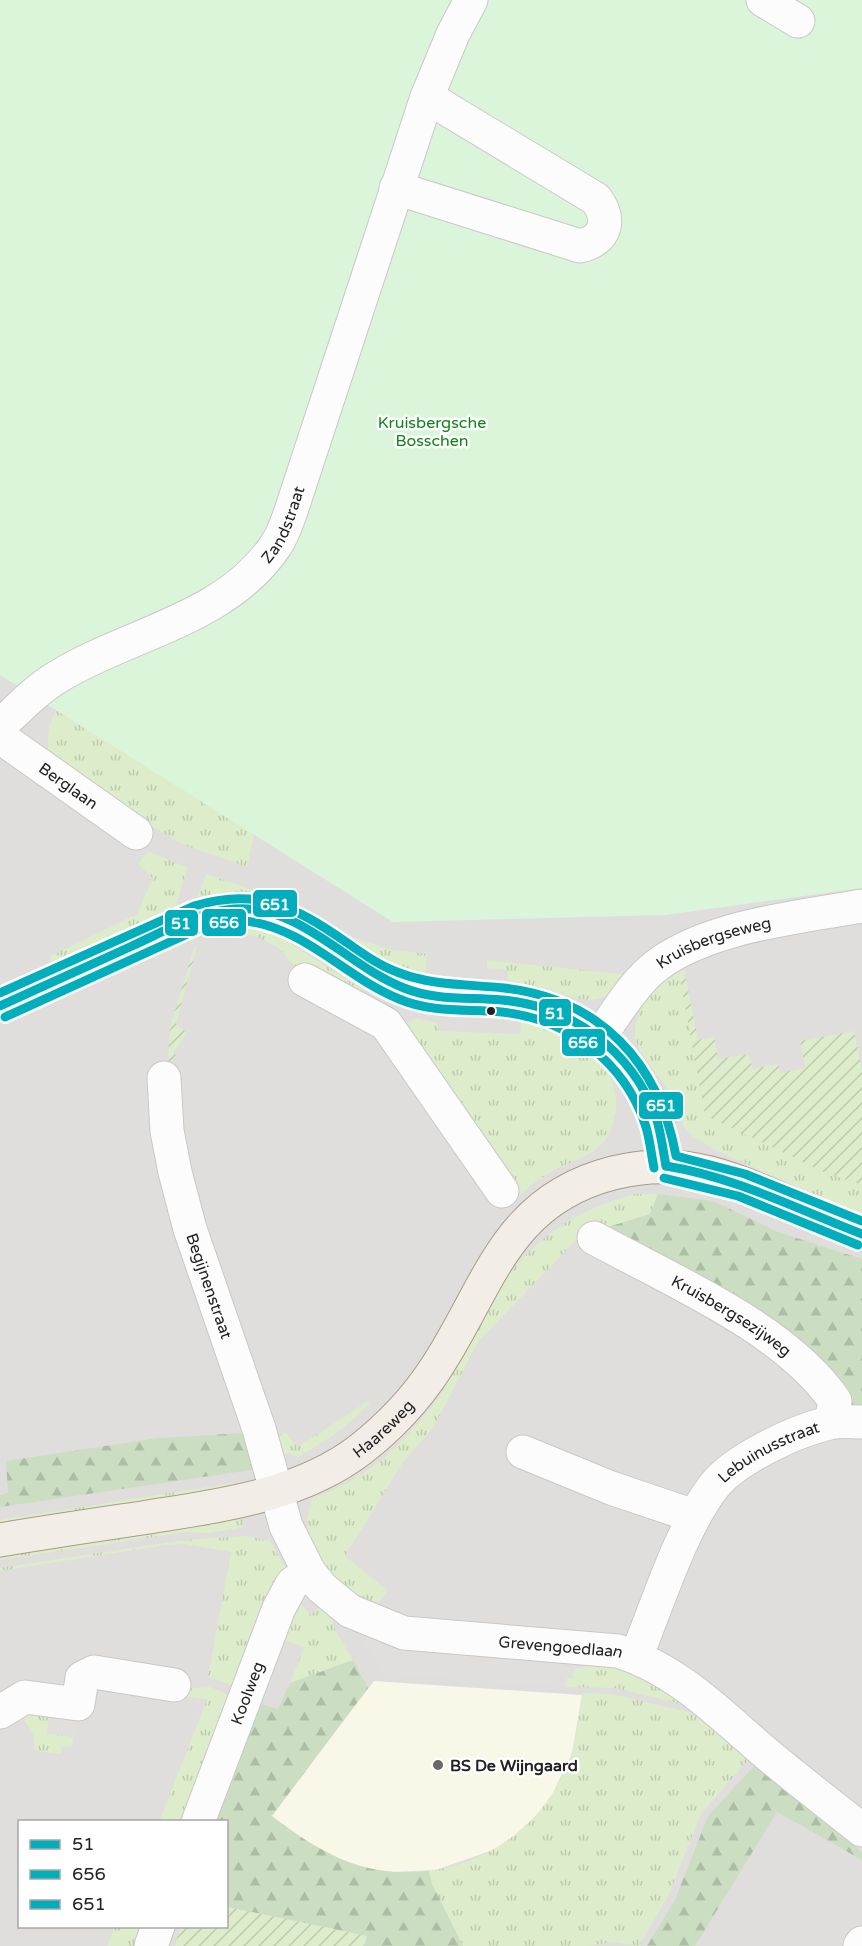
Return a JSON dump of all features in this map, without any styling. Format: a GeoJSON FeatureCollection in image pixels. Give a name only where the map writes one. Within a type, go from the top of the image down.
{"type":"FeatureCollection","features":[{"type":"Feature","properties":{"kind":"main road","name":"Haareweg"},"geometry":{"type":"LineString","coordinates":[[0,1540],[246,1500],[321,1473],[358,1451],[406,1409],[434,1371],[491,1267],[512,1238],[548,1202],[570,1189],[603,1176],[634,1168],[666,1166],[710,1173],[862,1234]]}},
{"type":"Feature","properties":{"kind":"street","name":"Zandstraat"},"geometry":{"type":"LineString","coordinates":[[0,726],[31,696],[59,675],[226,595],[277,544],[291,511],[427,97],[453,34],[471,0]]}},
{"type":"Feature","properties":{"kind":"street"},"geometry":{"type":"LineString","coordinates":[[763,0],[798,21]]}},
{"type":"Feature","properties":{"kind":"street"},"geometry":{"type":"LineString","coordinates":[[396,188],[580,246],[591,243],[600,236],[605,222],[605,211],[596,199],[427,97]]}},
{"type":"Feature","properties":{"kind":"street","name":"Berglaan"},"geometry":{"type":"LineString","coordinates":[[0,737],[136,834]]}},
{"type":"Feature","properties":{"kind":"street","name":"Kruisbergseweg"},"geometry":{"type":"LineString","coordinates":[[600,1036],[650,971],[698,942],[763,924],[862,906]]}},
{"type":"Feature","properties":{"kind":"street"},"geometry":{"type":"LineString","coordinates":[[0,1006],[201,915],[244,909],[269,914],[298,926],[380,978],[406,990],[442,998],[505,1000],[547,1008],[580,1023],[600,1036],[628,1066],[643,1089],[655,1115],[666,1166]]}},
{"type":"Feature","properties":{"kind":"street"},"geometry":{"type":"LineString","coordinates":[[364,1012],[380,978]]}},
{"type":"Feature","properties":{"kind":"street"},"geometry":{"type":"LineString","coordinates":[[305,980],[386,1024],[502,1191]]}},
{"type":"Feature","properties":{"kind":"street","name":"Begijnenstraat"},"geometry":{"type":"LineString","coordinates":[[164,1078],[167,1131],[190,1229],[260,1429],[276,1490]]}},
{"type":"Feature","properties":{"kind":"street","name":"Kruisbergsezijweg"},"geometry":{"type":"LineString","coordinates":[[594,1238],[761,1329],[822,1383],[847,1422]]}},
{"type":"Feature","properties":{"kind":"street","name":"Lebuinusstraat"},"geometry":{"type":"LineString","coordinates":[[636,1657],[694,1516],[715,1484],[741,1463],[785,1438],[847,1422]]}},
{"type":"Feature","properties":{"kind":"street"},"geometry":{"type":"LineString","coordinates":[[523,1452],[610,1488],[694,1516]]}},
{"type":"Feature","properties":{"kind":"street","name":"Grevengoedlaan"},"geometry":{"type":"LineString","coordinates":[[276,1490],[286,1526],[309,1572],[322,1588],[350,1611],[404,1633],[618,1651],[636,1657],[658,1667],[696,1692],[862,1830]]}},
{"type":"Feature","properties":{"kind":"street","name":"Koolweg"},"geometry":{"type":"LineString","coordinates":[[198,1820],[279,1608],[292,1584],[309,1572]]}},
{"type":"Feature","properties":{"kind":"street"},"geometry":{"type":"LineString","coordinates":[[0,1712],[25,1697],[78,1704],[82,1678],[94,1672],[174,1685]]}},
{"type":"Feature","properties":{"kind":"street"},"geometry":{"type":"LineString","coordinates":[[151,1946],[157,1928]]}},
{"type":"Feature","properties":{"kind":"shaded area"},"geometry":{"type":"Polygon","coordinates":[[[862,0],[862,1946],[0,1946],[0,663],[862,0]]]}},
{"type":"Feature","properties":{"kind":"shaded area"},"geometry":{"type":"Polygon","coordinates":[[[360,1627],[584,1658],[583,1668],[574,1668],[573,1678],[566,1678],[565,1687],[386,1673],[363,1642],[360,1627]]]}},
{"type":"Feature","properties":{"kind":"shaded area","name":"BS De Wijngaard"},"geometry":{"type":"Polygon","coordinates":[[[374,1681],[582,1695],[572,1753],[552,1795],[535,1817],[513,1837],[493,1850],[436,1870],[392,1872],[371,1869],[346,1862],[300,1838],[271,1816],[374,1681]]]}},
{"type":"Feature","properties":{"kind":"shaded area"},"geometry":{"type":"Polygon","coordinates":[[[51,1709],[76,1713],[73,1737],[47,1733],[51,1709]]]}},
{"type":"Feature","properties":{"kind":"green space","name":"Kruisbergsche Bosschen"},"geometry":{"type":"Polygon","coordinates":[[[0,0],[862,0],[862,888],[665,915],[393,922],[0,675],[0,0]]]}},
{"type":"Feature","properties":{"kind":"green space"},"geometry":{"type":"Polygon","coordinates":[[[68,694],[254,834],[247,867],[180,843],[48,758],[50,723],[68,694]]]}},
{"type":"Feature","properties":{"kind":"green space"},"geometry":{"type":"Polygon","coordinates":[[[148,851],[188,868],[174,911],[53,965],[49,957],[137,914],[153,878],[138,864],[148,851]]]}},
{"type":"Feature","properties":{"kind":"green space"},"geometry":{"type":"Polygon","coordinates":[[[206,874],[261,893],[260,896],[196,901],[206,874]]]}},
{"type":"Feature","properties":{"kind":"green space"},"geometry":{"type":"Polygon","coordinates":[[[241,925],[272,932],[362,989],[354,998],[299,972],[279,948],[255,936],[223,932],[198,936],[198,930],[241,925]]]}},
{"type":"Feature","properties":{"kind":"green space"},"geometry":{"type":"Polygon","coordinates":[[[351,937],[393,950],[427,954],[425,978],[381,960],[350,939],[351,937]]]}},
{"type":"Feature","properties":{"kind":"green space"},"geometry":{"type":"Polygon","coordinates":[[[194,947],[197,947],[176,1024],[187,1033],[173,1053],[176,1055],[171,1063],[168,1061],[170,1027],[194,947]]]}},
{"type":"Feature","properties":{"kind":"green space"},"geometry":{"type":"Polygon","coordinates":[[[694,959],[679,973],[705,1115],[824,1172],[862,1185],[862,1216],[715,1150],[691,1135],[684,1127],[669,1092],[641,1052],[635,1039],[635,1026],[647,993],[694,959]]]}},
{"type":"Feature","properties":{"kind":"green space"},"geometry":{"type":"Polygon","coordinates":[[[487,960],[620,974],[629,978],[608,994],[591,1000],[583,999],[508,981],[508,970],[487,968],[487,960]]]}},
{"type":"Feature","properties":{"kind":"green space"},"geometry":{"type":"Polygon","coordinates":[[[684,969],[698,1040],[714,1037],[718,1059],[749,1054],[752,1069],[778,1064],[780,1073],[805,1068],[800,1041],[854,1031],[862,1070],[862,1185],[824,1172],[705,1115],[679,973],[684,969]]]}},
{"type":"Feature","properties":{"kind":"green space"},"geometry":{"type":"Polygon","coordinates":[[[416,1018],[438,1023],[439,1031],[520,1034],[521,1021],[553,1030],[583,1045],[606,1068],[613,1083],[616,1113],[608,1136],[595,1150],[541,1178],[504,1209],[396,1029],[416,1018]]]}},
{"type":"Feature","properties":{"kind":"green space"},"geometry":{"type":"Polygon","coordinates":[[[636,1194],[658,1194],[650,1214],[579,1237],[478,1342],[433,1428],[403,1462],[345,1556],[388,1591],[373,1610],[348,1594],[308,1546],[307,1519],[312,1499],[360,1476],[393,1450],[413,1429],[446,1386],[498,1288],[530,1251],[548,1235],[589,1210],[636,1194]]]}},
{"type":"Feature","properties":{"kind":"green space"},"geometry":{"type":"Polygon","coordinates":[[[658,1194],[713,1201],[778,1232],[862,1259],[862,1412],[853,1417],[830,1367],[764,1320],[595,1231],[650,1214],[658,1194]]]}},
{"type":"Feature","properties":{"kind":"green space"},"geometry":{"type":"Polygon","coordinates":[[[368,1401],[370,1403],[353,1419],[318,1445],[298,1457],[289,1453],[278,1457],[272,1443],[285,1432],[298,1447],[368,1401]]]}},
{"type":"Feature","properties":{"kind":"green space"},"geometry":{"type":"Polygon","coordinates":[[[245,1433],[257,1469],[0,1507],[0,1495],[8,1493],[6,1461],[158,1438],[245,1433]]]}},
{"type":"Feature","properties":{"kind":"green space"},"geometry":{"type":"Polygon","coordinates":[[[233,1483],[234,1487],[0,1524],[0,1520],[233,1483]]]}},
{"type":"Feature","properties":{"kind":"green space"},"geometry":{"type":"Polygon","coordinates":[[[242,1519],[244,1527],[210,1533],[186,1532],[0,1560],[0,1557],[242,1519]]]}},
{"type":"Feature","properties":{"kind":"green space"},"geometry":{"type":"Polygon","coordinates":[[[246,1536],[270,1541],[290,1576],[235,1686],[208,1677],[231,1552],[184,1544],[166,1545],[0,1571],[0,1568],[185,1540],[246,1536]]]}},
{"type":"Feature","properties":{"kind":"green space"},"geometry":{"type":"Polygon","coordinates":[[[297,1600],[310,1615],[319,1608],[333,1620],[335,1630],[353,1660],[290,1683],[304,1647],[276,1637],[297,1600]]]}},
{"type":"Feature","properties":{"kind":"green space"},"geometry":{"type":"Polygon","coordinates":[[[353,1660],[368,1688],[272,1816],[308,1842],[344,1860],[384,1871],[429,1871],[432,1884],[463,1946],[364,1946],[367,1936],[228,1907],[228,1820],[208,1820],[254,1702],[278,1709],[290,1683],[353,1660]]]}},
{"type":"Feature","properties":{"kind":"green space"},"geometry":{"type":"Polygon","coordinates":[[[584,1663],[632,1669],[692,1707],[616,1688],[565,1687],[570,1672],[584,1663]]]}},
{"type":"Feature","properties":{"kind":"green space"},"geometry":{"type":"Polygon","coordinates":[[[210,1687],[234,1697],[191,1820],[160,1820],[207,1700],[176,1695],[180,1689],[210,1687]]]}},
{"type":"Feature","properties":{"kind":"green space"},"geometry":{"type":"Polygon","coordinates":[[[583,1693],[612,1694],[692,1713],[748,1760],[701,1814],[668,1896],[639,1946],[613,1942],[588,1946],[463,1946],[432,1884],[429,1871],[477,1858],[518,1832],[536,1815],[551,1796],[563,1775],[572,1752],[583,1693]]]}},
{"type":"Feature","properties":{"kind":"green space"},"geometry":{"type":"Polygon","coordinates":[[[51,1709],[47,1733],[73,1737],[72,1746],[62,1747],[61,1754],[35,1751],[33,1734],[21,1714],[51,1709]]]}},
{"type":"Feature","properties":{"kind":"green space"},"geometry":{"type":"Polygon","coordinates":[[[755,1765],[862,1852],[862,1860],[777,1812],[695,1946],[647,1946],[675,1900],[708,1816],[755,1765]]]}},
{"type":"Feature","properties":{"kind":"green space"},"geometry":{"type":"Polygon","coordinates":[[[228,1907],[367,1936],[364,1946],[175,1946],[180,1928],[228,1928],[228,1907]]]}},
{"type":"Feature","properties":{"kind":"green space"},"geometry":{"type":"Polygon","coordinates":[[[115,1928],[152,1928],[144,1946],[107,1946],[115,1928]]]}},
{"type":"Feature","properties":{"kind":"transit line","name":"651"},"geometry":{"type":"LineString","coordinates":[[0,993],[194,906],[237,899],[274,903],[327,929],[383,966],[410,977],[437,982],[504,988],[539,995],[569,1006],[597,1021],[620,1041],[640,1065],[656,1092],[668,1123],[676,1156],[745,1174],[862,1221]]}},
{"type":"Feature","properties":{"kind":"transit line","name":"51"},"geometry":{"type":"LineString","coordinates":[[0,1006],[194,918],[234,909],[258,910],[280,916],[302,926],[363,966],[404,988],[440,997],[502,1000],[528,1004],[575,1022],[596,1036],[632,1072],[656,1117],[666,1166]]}},
{"type":"Feature","properties":{"kind":"transit line","name":"656"},"geometry":{"type":"LineString","coordinates":[[5,1017],[205,926],[240,921],[266,925],[306,943],[361,979],[399,999],[424,1007],[502,1012],[526,1016],[570,1034],[590,1047],[623,1081],[645,1124],[654,1168]]}},
{"type":"Feature","properties":{"kind":"transit line","name":"51"},"geometry":{"type":"LineString","coordinates":[[666,1166],[692,1171],[741,1186],[862,1234]]}},
{"type":"Feature","properties":{"kind":"transit line","name":"656"},"geometry":{"type":"LineString","coordinates":[[664,1178],[738,1196],[858,1245]]}},
{"type":"Feature","properties":{"kind":"place","name":"BS De Wijngaard"},"geometry":{"type":"Point","coordinates":[438,1765]}}]}
